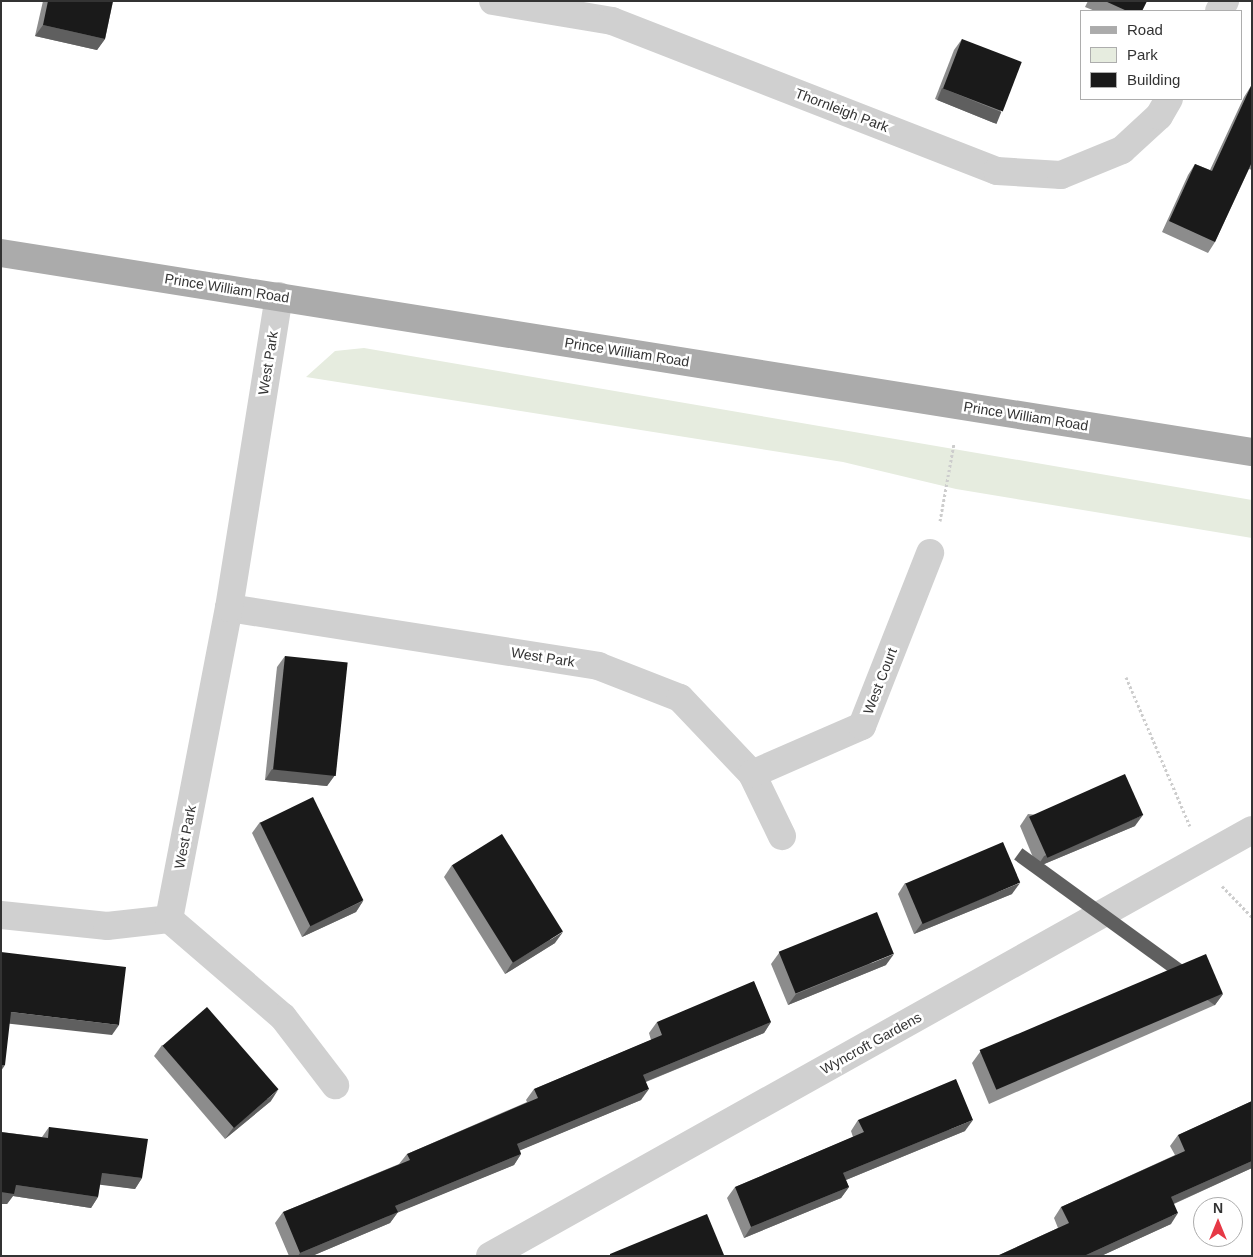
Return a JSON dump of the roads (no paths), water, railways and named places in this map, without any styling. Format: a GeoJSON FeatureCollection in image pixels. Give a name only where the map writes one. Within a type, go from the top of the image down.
{"type":"FeatureCollection","features":[{"type":"Feature","properties":{"kind":"main road","name":"Prince William Road"},"geometry":{"type":"LineString","coordinates":[[1,253],[1252,452]]}},
{"type":"Feature","properties":{"kind":"street","name":"Thornleigh Park"},"geometry":{"type":"LineString","coordinates":[[494,1],[612,21],[997,171],[1061,175],[1122,150],[1159,116],[1168,100]]}},
{"type":"Feature","properties":{"kind":"street","name":"West Park"},"geometry":{"type":"LineString","coordinates":[[169,919],[229,608],[279,296]]}},
{"type":"Feature","properties":{"kind":"street","name":"West Court"},"geometry":{"type":"LineString","coordinates":[[752,774],[862,726],[930,553]]}},
{"type":"Feature","properties":{"kind":"street","name":"West Park"},"geometry":{"type":"LineString","coordinates":[[229,608],[598,666],[680,698],[752,774],[782,836]]}},
{"type":"Feature","properties":{"kind":"street","name":"Wyncroft Gardens"},"geometry":{"type":"LineString","coordinates":[[490,1256],[1198,863],[1252,830]]}},
{"type":"Feature","properties":{"kind":"street"},"geometry":{"type":"LineString","coordinates":[[1,915],[107,926],[169,919],[283,1017],[335,1085]]}}]}
